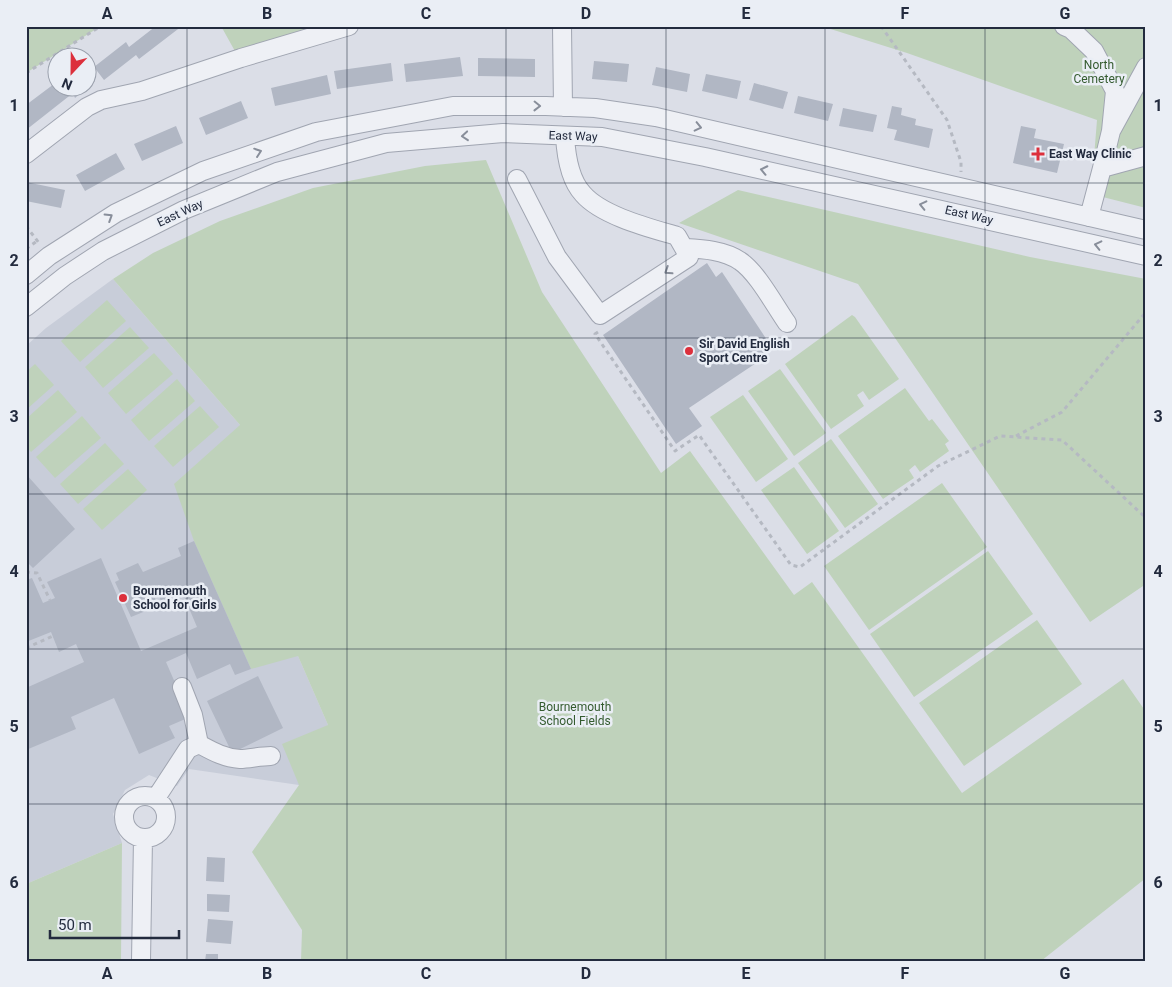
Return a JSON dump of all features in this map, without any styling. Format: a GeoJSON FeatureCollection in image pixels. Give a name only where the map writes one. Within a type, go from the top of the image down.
{"type":"FeatureCollection","features":[{"type":"Feature","properties":{"kind":"street"},"geometry":{"type":"LineString","coordinates":[[26,154],[87,107],[102,100],[142,91],[241,58],[349,26]]}},
{"type":"Feature","properties":{"kind":"street"},"geometry":{"type":"LineString","coordinates":[[562,26],[562,107]]}},
{"type":"Feature","properties":{"kind":"street"},"geometry":{"type":"LineString","coordinates":[[1064,26],[1071,29],[1094,51],[1115,91],[1111,131],[1089,217]]}},
{"type":"Feature","properties":{"kind":"street"},"geometry":{"type":"LineString","coordinates":[[1111,131],[1146,67]]}},
{"type":"Feature","properties":{"kind":"street"},"geometry":{"type":"LineString","coordinates":[[502,105],[503,133]]}},
{"type":"Feature","properties":{"kind":"street","name":"East Way"},"geometry":{"type":"LineString","coordinates":[[26,275],[49,256],[116,213],[203,171],[316,132],[453,106],[502,105],[595,108],[665,119],[1146,230]]}},
{"type":"Feature","properties":{"kind":"street"},"geometry":{"type":"LineString","coordinates":[[620,141],[623,112]]}},
{"type":"Feature","properties":{"kind":"street","name":"East Way"},"geometry":{"type":"LineString","coordinates":[[26,307],[65,276],[103,251],[184,210],[277,172],[386,143],[503,133],[602,137],[705,157],[1145,251]]}},
{"type":"Feature","properties":{"kind":"street"},"geometry":{"type":"LineString","coordinates":[[565,136],[566,155],[575,184],[591,202],[626,220],[681,242],[729,255],[741,261],[752,272],[787,323]]}},
{"type":"Feature","properties":{"kind":"street"},"geometry":{"type":"LineString","coordinates":[[1102,168],[1146,156]]}},
{"type":"Feature","properties":{"kind":"street"},"geometry":{"type":"LineString","coordinates":[[518,179],[557,257],[600,315],[689,257],[681,242]]}},
{"type":"Feature","properties":{"kind":"street"},"geometry":{"type":"LineString","coordinates":[[78,237],[88,260]]}},
{"type":"Feature","properties":{"kind":"street"},"geometry":{"type":"LineString","coordinates":[[182,687],[194,715],[199,744]]}},
{"type":"Feature","properties":{"kind":"street"},"geometry":{"type":"LineString","coordinates":[[199,744],[215,753],[230,758],[241,759],[271,756]]}},
{"type":"Feature","properties":{"kind":"street"},"geometry":{"type":"LineString","coordinates":[[156,798],[188,749],[199,744]]}},
{"type":"Feature","properties":{"kind":"street"},"geometry":{"type":"LineString","coordinates":[[143,795],[156,798],[161,803],[165,809],[166,821],[160,832],[143,838],[132,833],[127,827],[124,817],[127,805],[136,797],[143,795]]}},
{"type":"Feature","properties":{"kind":"street"},"geometry":{"type":"LineString","coordinates":[[141,961],[143,838]]}},
{"type":"Feature","properties":{"kind":"path"},"geometry":{"type":"LineString","coordinates":[[26,73],[101,26]]}},
{"type":"Feature","properties":{"kind":"path"},"geometry":{"type":"LineString","coordinates":[[881,26],[947,120],[961,162],[962,188]]}},
{"type":"Feature","properties":{"kind":"path"},"geometry":{"type":"LineString","coordinates":[[26,249],[37,241]]}},
{"type":"Feature","properties":{"kind":"path"},"geometry":{"type":"LineString","coordinates":[[1014,437],[1062,412],[1146,312]]}},
{"type":"Feature","properties":{"kind":"path"},"geometry":{"type":"LineString","coordinates":[[603,328],[595,334],[674,451],[699,435],[791,565],[800,567],[938,466],[1000,436],[1062,440],[1146,518]]}},
{"type":"Feature","properties":{"kind":"path"},"geometry":{"type":"LineString","coordinates":[[26,572],[37,573],[50,600]]}},
{"type":"Feature","properties":{"kind":"path"},"geometry":{"type":"LineString","coordinates":[[26,648],[53,636]]}},
{"type":"Feature","properties":{"kind":"shaded area","name":"Bournemouth School for Girls"},"geometry":{"type":"Polygon","coordinates":[[[113,279],[240,425],[298,656],[328,725],[299,785],[189,769],[177,786],[149,775],[125,790],[113,814],[122,843],[26,884],[26,346],[46,328],[113,279]]]}},
{"type":"Feature","properties":{"kind":"green space"},"geometry":{"type":"Polygon","coordinates":[[[26,26],[101,26],[66,48],[48,48],[48,59],[26,73],[26,26]]]}},
{"type":"Feature","properties":{"kind":"green space"},"geometry":{"type":"Polygon","coordinates":[[[221,26],[337,26],[236,53],[221,26]]]}},
{"type":"Feature","properties":{"kind":"green space","name":"North Cemetery"},"geometry":{"type":"Polygon","coordinates":[[[821,26],[1146,26],[1146,208],[1091,194],[1097,120],[907,53],[821,26]]]}},
{"type":"Feature","properties":{"kind":"green space","name":"Bournemouth School Fields"},"geometry":{"type":"Polygon","coordinates":[[[486,160],[542,292],[661,473],[690,451],[794,595],[812,582],[962,793],[1123,679],[1146,712],[1146,878],[1041,961],[301,961],[302,930],[252,852],[299,785],[282,744],[328,725],[298,656],[251,669],[194,541],[174,484],[240,425],[113,279],[153,253],[220,221],[313,188],[425,166],[486,160]]]}},
{"type":"Feature","properties":{"kind":"green space"},"geometry":{"type":"Polygon","coordinates":[[[738,190],[1030,257],[1146,279],[1146,584],[1090,622],[858,284],[679,223],[738,190]]]}},
{"type":"Feature","properties":{"kind":"green space"},"geometry":{"type":"Polygon","coordinates":[[[107,300],[126,321],[80,362],[61,341],[107,300]]]}},
{"type":"Feature","properties":{"kind":"green space"},"geometry":{"type":"Polygon","coordinates":[[[852,315],[899,379],[869,400],[863,391],[857,395],[864,406],[831,429],[785,364],[852,315]]]}},
{"type":"Feature","properties":{"kind":"green space"},"geometry":{"type":"Polygon","coordinates":[[[130,327],[149,348],[103,388],[85,367],[130,327]]]}},
{"type":"Feature","properties":{"kind":"green space"},"geometry":{"type":"Polygon","coordinates":[[[154,353],[173,374],[126,414],[108,393],[154,353]]]}},
{"type":"Feature","properties":{"kind":"green space"},"geometry":{"type":"Polygon","coordinates":[[[35,364],[54,385],[26,410],[26,372],[35,364]]]}},
{"type":"Feature","properties":{"kind":"green space"},"geometry":{"type":"Polygon","coordinates":[[[780,369],[826,433],[794,456],[748,391],[780,369]]]}},
{"type":"Feature","properties":{"kind":"green space"},"geometry":{"type":"Polygon","coordinates":[[[177,379],[195,401],[149,441],[131,420],[177,379]]]}},
{"type":"Feature","properties":{"kind":"green space"},"geometry":{"type":"Polygon","coordinates":[[[905,388],[929,421],[932,419],[949,441],[945,444],[949,451],[920,472],[915,465],[909,470],[914,478],[883,499],[838,436],[905,388]]]}},
{"type":"Feature","properties":{"kind":"green space"},"geometry":{"type":"Polygon","coordinates":[[[58,390],[77,412],[31,452],[26,446],[26,419],[58,390]]]}},
{"type":"Feature","properties":{"kind":"green space"},"geometry":{"type":"Polygon","coordinates":[[[743,395],[788,459],[756,482],[710,417],[743,395]]]}},
{"type":"Feature","properties":{"kind":"green space"},"geometry":{"type":"Polygon","coordinates":[[[200,406],[219,427],[173,467],[154,446],[200,406]]]}},
{"type":"Feature","properties":{"kind":"green space"},"geometry":{"type":"Polygon","coordinates":[[[82,416],[101,438],[55,478],[36,457],[82,416]]]}},
{"type":"Feature","properties":{"kind":"green space"},"geometry":{"type":"Polygon","coordinates":[[[831,439],[878,504],[845,528],[798,463],[831,439]]]}},
{"type":"Feature","properties":{"kind":"green space"},"geometry":{"type":"Polygon","coordinates":[[[105,443],[124,464],[78,504],[60,484],[105,443]]]}},
{"type":"Feature","properties":{"kind":"green space"},"geometry":{"type":"Polygon","coordinates":[[[794,467],[839,531],[807,554],[761,490],[794,467]]]}},
{"type":"Feature","properties":{"kind":"green space"},"geometry":{"type":"Polygon","coordinates":[[[128,469],[147,490],[102,530],[83,509],[128,469]]]}},
{"type":"Feature","properties":{"kind":"green space"},"geometry":{"type":"Polygon","coordinates":[[[942,483],[987,547],[869,630],[824,566],[942,483]]]}},
{"type":"Feature","properties":{"kind":"green space"},"geometry":{"type":"Polygon","coordinates":[[[988,551],[1033,614],[914,697],[870,634],[988,551]]]}},
{"type":"Feature","properties":{"kind":"green space"},"geometry":{"type":"Polygon","coordinates":[[[1037,620],[1082,684],[964,766],[919,703],[1037,620]]]}},
{"type":"Feature","properties":{"kind":"green space"},"geometry":{"type":"Polygon","coordinates":[[[122,843],[121,961],[30,961],[26,956],[26,884],[122,843]]]}},
{"type":"Feature","properties":{"kind":"building"},"geometry":{"type":"Polygon","coordinates":[[[156,26],[182,26],[139,59],[136,55],[104,80],[98,72],[98,64],[126,42],[129,47],[156,26]]]}},
{"type":"Feature","properties":{"kind":"building"},"geometry":{"type":"Polygon","coordinates":[[[460,57],[463,76],[406,82],[404,64],[460,57]]]}},
{"type":"Feature","properties":{"kind":"building"},"geometry":{"type":"Polygon","coordinates":[[[478,58],[535,59],[535,77],[478,76],[478,58]]]}},
{"type":"Feature","properties":{"kind":"building"},"geometry":{"type":"Polygon","coordinates":[[[594,61],[629,64],[627,82],[592,79],[594,61]]]}},
{"type":"Feature","properties":{"kind":"building"},"geometry":{"type":"Polygon","coordinates":[[[391,63],[393,81],[337,89],[334,71],[391,63]]]}},
{"type":"Feature","properties":{"kind":"building"},"geometry":{"type":"Polygon","coordinates":[[[656,67],[690,74],[687,92],[652,85],[656,67]]]}},
{"type":"Feature","properties":{"kind":"building"},"geometry":{"type":"Polygon","coordinates":[[[706,74],[741,81],[737,99],[702,91],[706,74]]]}},
{"type":"Feature","properties":{"kind":"building"},"geometry":{"type":"Polygon","coordinates":[[[327,75],[331,94],[275,106],[271,88],[327,75]]]}},
{"type":"Feature","properties":{"kind":"building"},"geometry":{"type":"Polygon","coordinates":[[[754,83],[788,92],[783,109],[749,100],[754,83]]]}},
{"type":"Feature","properties":{"kind":"building"},"geometry":{"type":"Polygon","coordinates":[[[48,88],[48,98],[67,98],[26,130],[26,105],[48,88]]]}},
{"type":"Feature","properties":{"kind":"building"},"geometry":{"type":"Polygon","coordinates":[[[798,96],[833,104],[828,121],[794,113],[798,96]]]}},
{"type":"Feature","properties":{"kind":"building"},"geometry":{"type":"Polygon","coordinates":[[[241,101],[248,118],[206,135],[199,118],[241,101]]]}},
{"type":"Feature","properties":{"kind":"building"},"geometry":{"type":"Polygon","coordinates":[[[892,106],[902,108],[901,115],[916,119],[915,125],[933,129],[929,148],[894,140],[897,130],[887,128],[892,106]]]}},
{"type":"Feature","properties":{"kind":"building"},"geometry":{"type":"Polygon","coordinates":[[[843,108],[877,115],[873,132],[839,126],[843,108]]]}},
{"type":"Feature","properties":{"kind":"building"},"geometry":{"type":"Polygon","coordinates":[[[176,126],[183,143],[142,161],[134,144],[176,126]]]}},
{"type":"Feature","properties":{"kind":"building","name":"East Way Clinic"},"geometry":{"type":"Polygon","coordinates":[[[1021,126],[1036,129],[1034,138],[1064,144],[1057,173],[1013,163],[1021,126]]]}},
{"type":"Feature","properties":{"kind":"building"},"geometry":{"type":"Polygon","coordinates":[[[116,153],[125,169],[85,191],[76,175],[116,153]]]}},
{"type":"Feature","properties":{"kind":"building"},"geometry":{"type":"Polygon","coordinates":[[[26,182],[65,190],[61,208],[26,201],[26,182]]]}},
{"type":"Feature","properties":{"kind":"building","name":"Sir David English Sport Centre"},"geometry":{"type":"Polygon","coordinates":[[[707,263],[716,277],[722,272],[769,343],[763,347],[768,355],[689,408],[702,426],[676,444],[603,335],[707,263]]]}},
{"type":"Feature","properties":{"kind":"building"},"geometry":{"type":"Polygon","coordinates":[[[26,474],[75,529],[33,568],[26,561],[26,474]]]}},
{"type":"Feature","properties":{"kind":"building"},"geometry":{"type":"Polygon","coordinates":[[[194,541],[251,669],[235,675],[230,664],[197,679],[186,653],[166,662],[190,717],[169,726],[175,738],[139,754],[114,698],[71,717],[76,729],[26,750],[26,688],[84,662],[76,644],[59,652],[51,632],[26,642],[26,580],[32,578],[43,603],[55,598],[47,582],[101,558],[141,651],[197,627],[183,594],[161,601],[157,591],[153,593],[158,606],[131,617],[115,582],[119,580],[116,573],[138,563],[143,572],[181,556],[178,548],[194,541]]]}},
{"type":"Feature","properties":{"kind":"building"},"geometry":{"type":"Polygon","coordinates":[[[258,676],[283,728],[232,753],[207,701],[258,676]]]}},
{"type":"Feature","properties":{"kind":"building"},"geometry":{"type":"Polygon","coordinates":[[[207,857],[225,858],[224,882],[206,881],[207,857]]]}},
{"type":"Feature","properties":{"kind":"building"},"geometry":{"type":"Polygon","coordinates":[[[207,894],[230,895],[229,912],[207,911],[207,894]]]}},
{"type":"Feature","properties":{"kind":"building"},"geometry":{"type":"Polygon","coordinates":[[[208,919],[233,921],[231,944],[206,942],[208,919]]]}},
{"type":"Feature","properties":{"kind":"building"},"geometry":{"type":"Polygon","coordinates":[[[206,954],[218,954],[218,961],[205,961],[206,954]]]}},
{"type":"Feature","properties":{"kind":"place","name":"East Way Clinic"},"geometry":{"type":"Point","coordinates":[1038,154]}},
{"type":"Feature","properties":{"kind":"place","name":"Sir David English Sport Centre"},"geometry":{"type":"Point","coordinates":[689,351]}},
{"type":"Feature","properties":{"kind":"place","name":"Bournemouth School for Girls"},"geometry":{"type":"Point","coordinates":[123,598]}}]}
